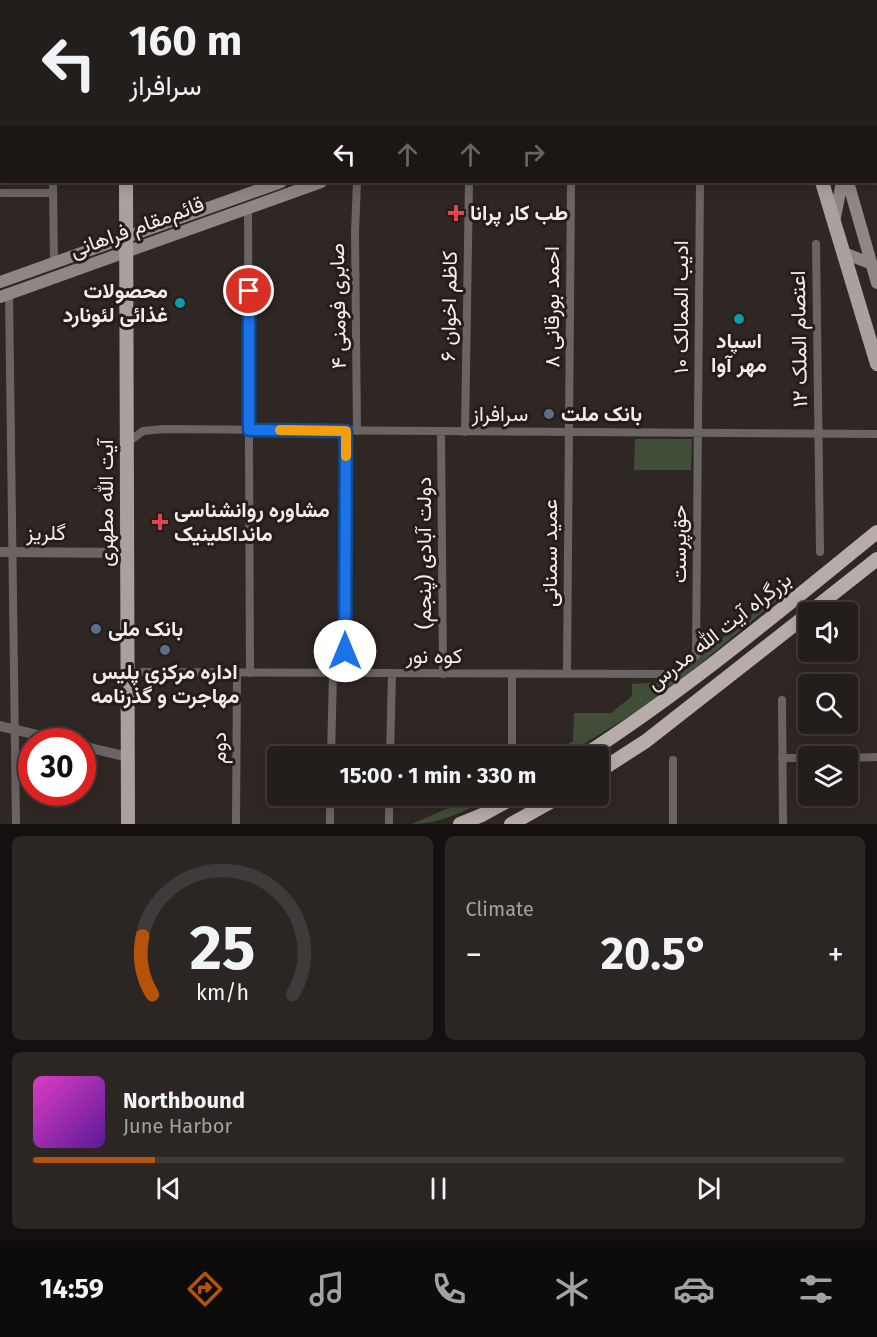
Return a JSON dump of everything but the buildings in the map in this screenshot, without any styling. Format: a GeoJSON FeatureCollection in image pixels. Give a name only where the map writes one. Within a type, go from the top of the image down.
{"type":"FeatureCollection","features":[{"type":"Feature","properties":{"kind":"highway","name":"بزرگراه آیت الله مدرس"},"geometry":{"type":"LineString","coordinates":[[599,746],[635,723],[714,664],[877,532]]}},
{"type":"Feature","properties":{"kind":"highway","name":"بزرگراه آیت الله مدرس"},"geometry":{"type":"LineString","coordinates":[[823,602],[877,559]]}},
{"type":"Feature","properties":{"kind":"highway","name":"بزرگراه آیت الله مدرس"},"geometry":{"type":"LineString","coordinates":[[609,765],[646,741],[798,622]]}},
{"type":"Feature","properties":{"kind":"highway"},"geometry":{"type":"LineString","coordinates":[[460,824],[498,806]]}},
{"type":"Feature","properties":{"kind":"highway"},"geometry":{"type":"LineString","coordinates":[[511,824],[543,806]]}},
{"type":"Feature","properties":{"kind":"main road","name":"آیت الله مطهری"},"geometry":{"type":"LineString","coordinates":[[126,183],[128,824]]}},
{"type":"Feature","properties":{"kind":"main road","name":"قائم‌مقام فراهانی"},"geometry":{"type":"LineString","coordinates":[[0,282],[54,263],[126,245],[248,208],[318,183]]}},
{"type":"Feature","properties":{"kind":"main road"},"geometry":{"type":"LineString","coordinates":[[822,183],[877,364]]}},
{"type":"Feature","properties":{"kind":"main road"},"geometry":{"type":"LineString","coordinates":[[834,222],[842,183]]}},
{"type":"Feature","properties":{"kind":"main road"},"geometry":{"type":"LineString","coordinates":[[848,183],[877,283]]}},
{"type":"Feature","properties":{"kind":"main road","name":"قائم‌مقام فراهانی"},"geometry":{"type":"LineString","coordinates":[[5,295],[264,185]]}},
{"type":"Feature","properties":{"kind":"main road"},"geometry":{"type":"LineString","coordinates":[[844,253],[872,264]]}},
{"type":"Feature","properties":{"kind":"street"},"geometry":{"type":"LineString","coordinates":[[53,183],[54,263]]}},
{"type":"Feature","properties":{"kind":"street","name":"صابری فومنی ۴"},"geometry":{"type":"LineString","coordinates":[[357,183],[355,232],[357,431]]}},
{"type":"Feature","properties":{"kind":"street","name":"کاظم اخوان ۶"},"geometry":{"type":"LineString","coordinates":[[465,432],[468,183]]}},
{"type":"Feature","properties":{"kind":"street","name":"احمد بورقانی ۸"},"geometry":{"type":"LineString","coordinates":[[569,432],[571,183]]}},
{"type":"Feature","properties":{"kind":"street","name":"ادیب الممالک ۱۰"},"geometry":{"type":"LineString","coordinates":[[698,433],[699,183]]}},
{"type":"Feature","properties":{"kind":"street"},"geometry":{"type":"LineString","coordinates":[[0,193],[53,193]]}},
{"type":"Feature","properties":{"kind":"street"},"geometry":{"type":"LineString","coordinates":[[248,208],[250,673]]}},
{"type":"Feature","properties":{"kind":"street","name":"اعتصام الملک ۱۲"},"geometry":{"type":"LineString","coordinates":[[816,244],[820,552]]}},
{"type":"Feature","properties":{"kind":"street"},"geometry":{"type":"LineString","coordinates":[[5,295],[14,552],[16,824]]}},
{"type":"Feature","properties":{"kind":"street","name":"سرافراز"},"geometry":{"type":"LineString","coordinates":[[127,443],[137,435],[151,429],[877,434]]}},
{"type":"Feature","properties":{"kind":"street"},"geometry":{"type":"LineString","coordinates":[[345,673],[346,431]]}},
{"type":"Feature","properties":{"kind":"street","name":"دولت آبادی (پنجم)"},"geometry":{"type":"LineString","coordinates":[[441,431],[443,674]]}},
{"type":"Feature","properties":{"kind":"street","name":"عمید سمنانی"},"geometry":{"type":"LineString","coordinates":[[567,674],[569,432]]}},
{"type":"Feature","properties":{"kind":"street","name":"حق‌پرست"},"geometry":{"type":"LineString","coordinates":[[696,656],[698,433]]}},
{"type":"Feature","properties":{"kind":"street","name":"گلریز"},"geometry":{"type":"LineString","coordinates":[[0,552],[127,553]]}},
{"type":"Feature","properties":{"kind":"street","name":"کوه نور"},"geometry":{"type":"LineString","coordinates":[[127,672],[669,674]]}},
{"type":"Feature","properties":{"kind":"street","name":"دوم"},"geometry":{"type":"LineString","coordinates":[[236,824],[237,673]]}},
{"type":"Feature","properties":{"kind":"street"},"geometry":{"type":"LineString","coordinates":[[331,746],[333,673]]}},
{"type":"Feature","properties":{"kind":"street"},"geometry":{"type":"LineString","coordinates":[[390,746],[392,673]]}},
{"type":"Feature","properties":{"kind":"street"},"geometry":{"type":"LineString","coordinates":[[512,674],[512,746]]}},
{"type":"Feature","properties":{"kind":"street"},"geometry":{"type":"LineString","coordinates":[[782,700],[783,824]]}},
{"type":"Feature","properties":{"kind":"street"},"geometry":{"type":"LineString","coordinates":[[0,726],[16,729]]}},
{"type":"Feature","properties":{"kind":"street"},"geometry":{"type":"LineString","coordinates":[[96,749],[128,757]]}},
{"type":"Feature","properties":{"kind":"street"},"geometry":{"type":"LineString","coordinates":[[782,758],[798,758]]}},
{"type":"Feature","properties":{"kind":"street"},"geometry":{"type":"LineString","coordinates":[[858,758],[877,758]]}},
{"type":"Feature","properties":{"kind":"street"},"geometry":{"type":"LineString","coordinates":[[673,760],[673,824]]}},
{"type":"Feature","properties":{"kind":"street"},"geometry":{"type":"LineString","coordinates":[[330,806],[330,824]]}},
{"type":"Feature","properties":{"kind":"street"},"geometry":{"type":"LineString","coordinates":[[389,806],[389,824]]}},
{"type":"Feature","properties":{"kind":"green space"},"geometry":{"type":"Polygon","coordinates":[[[635,439],[692,439],[691,470],[634,470],[635,439]]]}},
{"type":"Feature","properties":{"kind":"green space"},"geometry":{"type":"Polygon","coordinates":[[[775,596],[782,596],[659,698],[580,746],[565,746],[573,741],[574,713],[611,713],[632,696],[632,684],[662,682],[701,655],[775,596]]]}},
{"type":"Feature","properties":{"kind":"green space"},"geometry":{"type":"Polygon","coordinates":[[[453,806],[473,806],[444,819],[412,824],[453,806]]]}},
{"type":"Feature","properties":{"kind":"slow traffic"},"geometry":{"type":"LineString","coordinates":[[280,430],[346,431],[346,456]]}},
{"type":"Feature","properties":{"kind":"place","name":"طب کار پرانا"},"geometry":{"type":"Point","coordinates":[456,213]}},
{"type":"Feature","properties":{"kind":"place","name":"محصولات غذائی لئونارد"},"geometry":{"type":"Point","coordinates":[180,303]}},
{"type":"Feature","properties":{"kind":"place","name":"اسپاد مهر آوا"},"geometry":{"type":"Point","coordinates":[739,319]}},
{"type":"Feature","properties":{"kind":"place","name":"بانک ملت"},"geometry":{"type":"Point","coordinates":[549,414]}},
{"type":"Feature","properties":{"kind":"place","name":"مشاوره روانشناسی مانداکلینیک"},"geometry":{"type":"Point","coordinates":[160,522]}},
{"type":"Feature","properties":{"kind":"place","name":"بانک ملی"},"geometry":{"type":"Point","coordinates":[96,629]}},
{"type":"Feature","properties":{"kind":"place","name":"اداره مرکزی پلیس مهاجرت و گذرنامه"},"geometry":{"type":"Point","coordinates":[165,650]}},
{"type":"Feature","properties":{"kind":"route"},"geometry":{"type":"LineString","coordinates":[[249,291],[249,430],[346,431],[345,651]]}}]}
